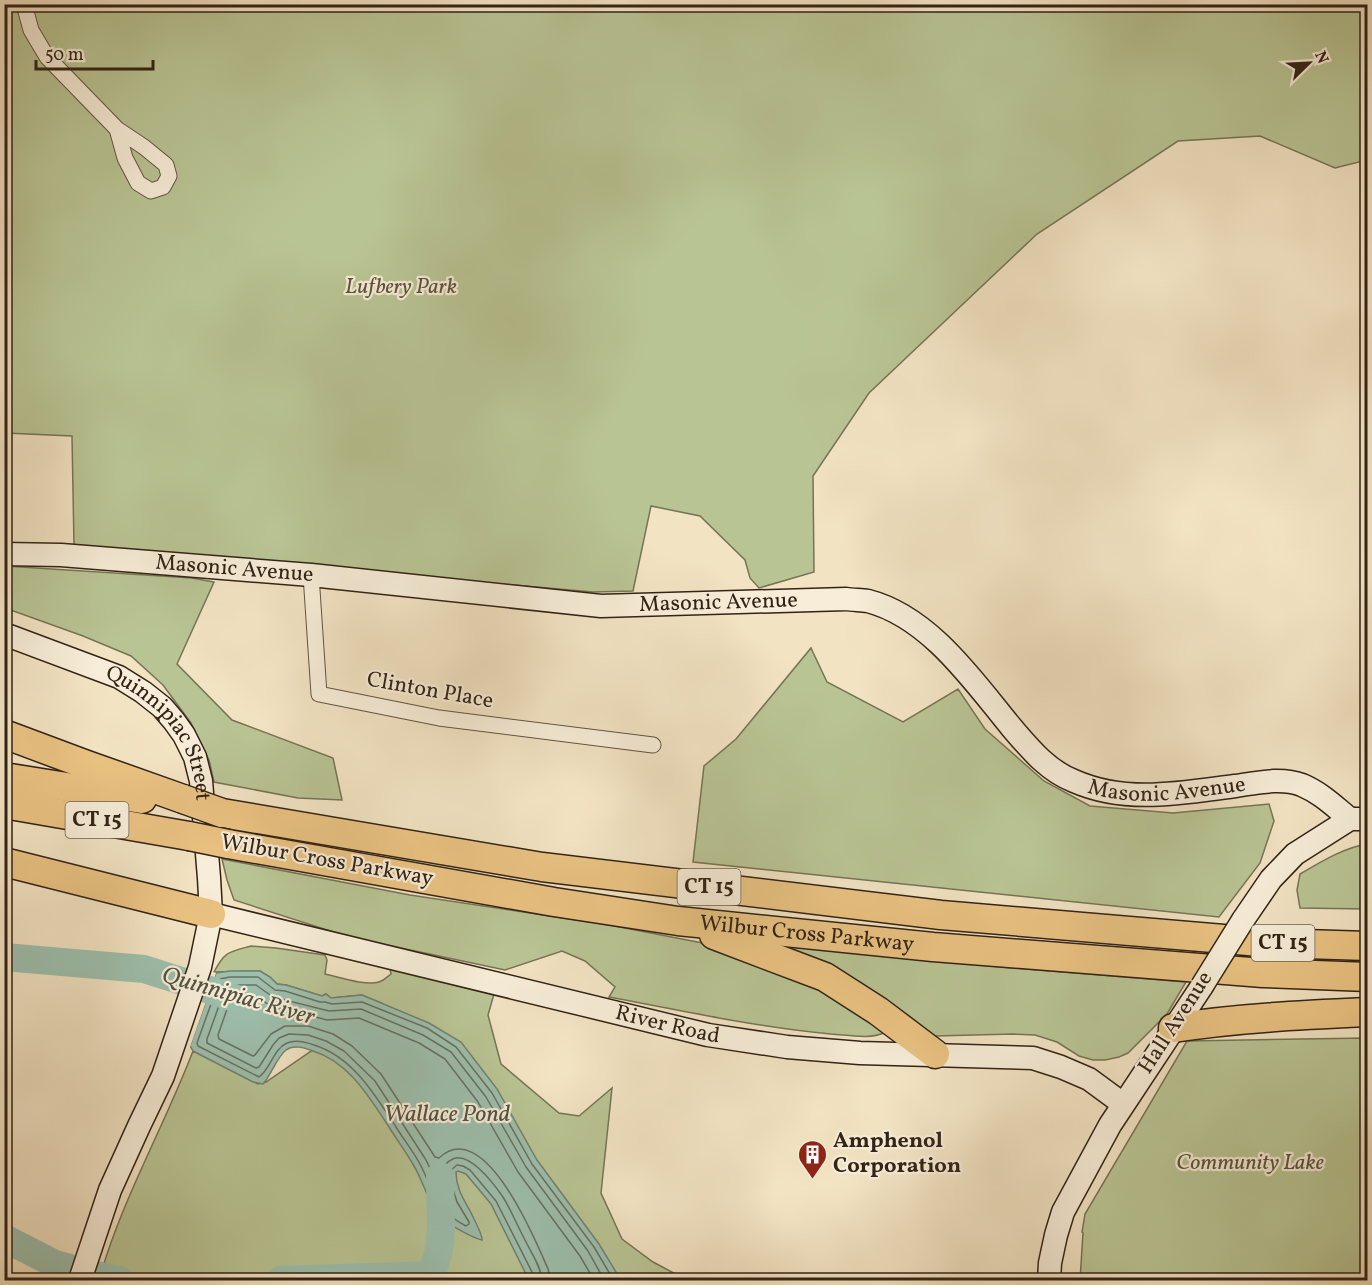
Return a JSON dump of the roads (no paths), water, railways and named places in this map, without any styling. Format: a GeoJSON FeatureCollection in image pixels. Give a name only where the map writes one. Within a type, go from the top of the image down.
{"type":"FeatureCollection","features":[{"type":"Feature","properties":{"kind":"highway"},"geometry":{"type":"LineString","coordinates":[[4,734],[182,802]]}},
{"type":"Feature","properties":{"kind":"highway","name":"Wilbur Cross Parkway"},"geometry":{"type":"LineString","coordinates":[[4,777],[182,802],[222,813],[542,867],[930,914],[1272,943],[1368,946]]}},
{"type":"Feature","properties":{"kind":"highway","name":"Wilbur Cross Parkway"},"geometry":{"type":"LineString","coordinates":[[4,804],[542,900],[678,921],[933,946],[1263,973],[1368,977]]}},
{"type":"Feature","properties":{"kind":"highway"},"geometry":{"type":"LineString","coordinates":[[4,861],[211,914]]}},
{"type":"Feature","properties":{"kind":"highway"},"geometry":{"type":"LineString","coordinates":[[678,921],[825,977],[878,1011],[935,1054]]}},
{"type":"Feature","properties":{"kind":"highway"},"geometry":{"type":"LineString","coordinates":[[1173,1028],[1289,1016],[1368,1012]]}},
{"type":"Feature","properties":{"kind":"main road","name":"Masonic Avenue"},"geometry":{"type":"LineString","coordinates":[[4,554],[61,555],[311,575],[601,606],[846,599],[868,602],[891,610],[926,632],[951,656],[1029,748],[1048,766],[1072,781],[1098,790],[1121,794],[1162,795],[1278,781],[1301,785],[1359,819]]}},
{"type":"Feature","properties":{"kind":"main road","name":"Quinnipiac Street"},"geometry":{"type":"LineString","coordinates":[[4,634],[132,684],[162,707],[174,721],[184,735],[199,768],[211,914],[200,967],[163,1077],[110,1190],[83,1271]]}},
{"type":"Feature","properties":{"kind":"main road","name":"Hall Avenue"},"geometry":{"type":"LineString","coordinates":[[1049,1281],[1050,1263],[1063,1212],[1110,1125],[1270,879],[1295,854],[1359,819]]}},
{"type":"Feature","properties":{"kind":"main road","name":"River Road"},"geometry":{"type":"LineString","coordinates":[[211,914],[708,1035],[787,1047],[860,1053],[1034,1058],[1061,1066],[1089,1079],[1123,1104]]}},
{"type":"Feature","properties":{"kind":"street"},"geometry":{"type":"LineString","coordinates":[[24,4],[31,30],[47,57],[117,129]]}},
{"type":"Feature","properties":{"kind":"street","name":"Clinton Place"},"geometry":{"type":"LineString","coordinates":[[311,575],[319,694],[439,718],[653,745]]}},
{"type":"Feature","properties":{"kind":"water","name":"Wallace Pond"},"geometry":{"type":"Polygon","coordinates":[[[260,971],[277,984],[322,996],[326,994],[331,998],[362,995],[429,1023],[461,1042],[497,1089],[537,1160],[599,1244],[616,1272],[617,1280],[529,1280],[491,1204],[466,1174],[458,1171],[456,1179],[460,1191],[482,1240],[445,1221],[433,1206],[418,1172],[366,1093],[348,1072],[326,1056],[303,1048],[289,1048],[280,1057],[263,1084],[253,1082],[193,1051],[190,1046],[216,973],[260,971]]]}},
{"type":"Feature","properties":{"kind":"waterway","name":"Quinnipiac River"},"geometry":{"type":"LineString","coordinates":[[4,957],[144,969],[247,1002]]}},
{"type":"Feature","properties":{"kind":"waterway","name":"Quinnipiac River"},"geometry":{"type":"LineString","coordinates":[[430,1280],[439,1250],[440,1176]]}},
{"type":"Feature","properties":{"kind":"waterway","name":"Quinnipiac River"},"geometry":{"type":"LineString","coordinates":[[4,1238],[55,1264],[120,1280]]}},
{"type":"Feature","properties":{"kind":"waterway","name":"Quinnipiac River"},"geometry":{"type":"LineString","coordinates":[[280,1280],[431,1275]]}},
{"type":"Feature","properties":{"kind":"place","name":"Amphenol Corporation"},"geometry":{"type":"Point","coordinates":[812,1180]}},
{"type":"Feature","properties":{"kind":"park label","name":"Lufbery Park"},"geometry":{"type":"Point","coordinates":[401,287]}},
{"type":"Feature","properties":{"kind":"park label","name":"Community Lake"},"geometry":{"type":"Point","coordinates":[1250,1163]}}]}
